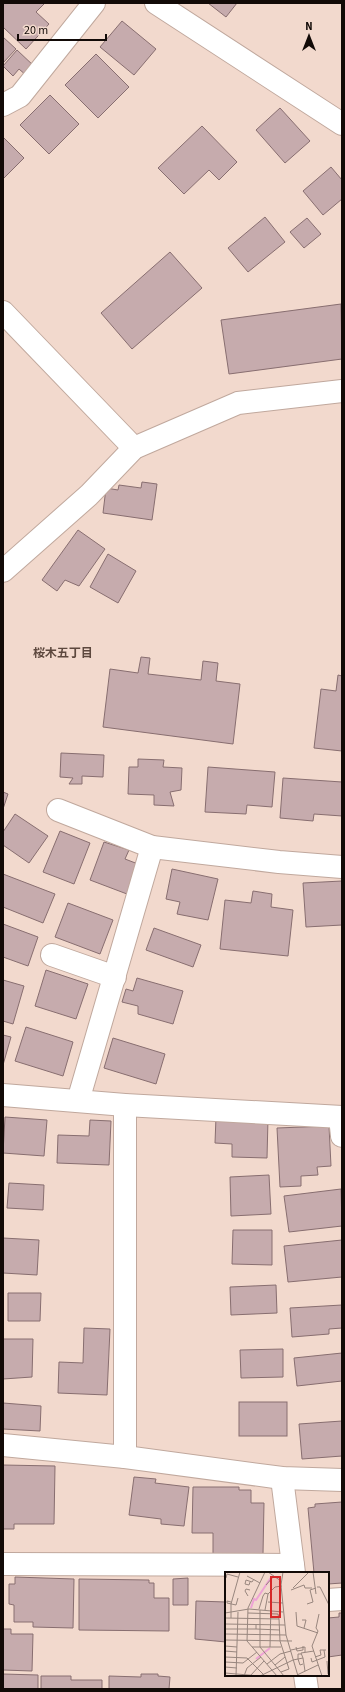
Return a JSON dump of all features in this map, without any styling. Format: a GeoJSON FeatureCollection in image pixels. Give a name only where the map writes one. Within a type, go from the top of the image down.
{"type":"FeatureCollection","features":[{"type":"Feature","properties":{"kind":"street"},"geometry":{"type":"LineString","coordinates":[[3,105],[20,96],[94,3]]}},
{"type":"Feature","properties":{"kind":"street"},"geometry":{"type":"LineString","coordinates":[[156,3],[342,124]]}},
{"type":"Feature","properties":{"kind":"street"},"geometry":{"type":"LineString","coordinates":[[3,312],[134,448]]}},
{"type":"Feature","properties":{"kind":"street"},"geometry":{"type":"LineString","coordinates":[[3,570],[89,495],[134,448],[238,403],[342,391]]}},
{"type":"Feature","properties":{"kind":"street"},"geometry":{"type":"LineString","coordinates":[[58,810],[152,847],[279,862],[342,866]]}},
{"type":"Feature","properties":{"kind":"street"},"geometry":{"type":"LineString","coordinates":[[78,1101],[152,847]]}},
{"type":"Feature","properties":{"kind":"street"},"geometry":{"type":"LineString","coordinates":[[52,955],[115,977]]}},
{"type":"Feature","properties":{"kind":"street"},"geometry":{"type":"LineString","coordinates":[[3,1095],[341,1123]]}},
{"type":"Feature","properties":{"kind":"street"},"geometry":{"type":"LineString","coordinates":[[124,1105],[124,1457]]}},
{"type":"Feature","properties":{"kind":"street"},"geometry":{"type":"LineString","coordinates":[[3,1445],[124,1457],[282,1478],[342,1480]]}},
{"type":"Feature","properties":{"kind":"street"},"geometry":{"type":"LineString","coordinates":[[3,1564],[293,1569],[282,1478]]}},
{"type":"Feature","properties":{"kind":"street"},"geometry":{"type":"LineString","coordinates":[[329,1600],[342,1599]]}},
{"type":"Feature","properties":{"kind":"street"},"geometry":{"type":"LineString","coordinates":[[305,1676],[307,1689]]}},
{"type":"Feature","properties":{"kind":"building"},"geometry":{"type":"Polygon","coordinates":[[[3,3],[44,4],[36,12],[49,24],[26,49],[3,27],[3,3]]]}},
{"type":"Feature","properties":{"kind":"building"},"geometry":{"type":"Polygon","coordinates":[[[208,3],[237,3],[226,17],[208,3]]]}},
{"type":"Feature","properties":{"kind":"building"},"geometry":{"type":"Polygon","coordinates":[[[122,21],[156,49],[134,75],[100,47],[122,21]]]}},
{"type":"Feature","properties":{"kind":"building"},"geometry":{"type":"Polygon","coordinates":[[[3,37],[16,49],[3,63],[3,37]]]}},
{"type":"Feature","properties":{"kind":"building"},"geometry":{"type":"Polygon","coordinates":[[[17,50],[35,67],[27,76],[19,69],[13,76],[3,66],[17,50]]]}},
{"type":"Feature","properties":{"kind":"building"},"geometry":{"type":"Polygon","coordinates":[[[96,54],[129,87],[98,118],[65,85],[96,54]]]}},
{"type":"Feature","properties":{"kind":"building"},"geometry":{"type":"Polygon","coordinates":[[[50,95],[79,124],[49,154],[20,125],[50,95]]]}},
{"type":"Feature","properties":{"kind":"building"},"geometry":{"type":"Polygon","coordinates":[[[280,108],[310,141],[285,163],[256,130],[280,108]]]}},
{"type":"Feature","properties":{"kind":"building"},"geometry":{"type":"Polygon","coordinates":[[[202,126],[237,162],[219,180],[209,170],[184,194],[158,168],[202,126]]]}},
{"type":"Feature","properties":{"kind":"building"},"geometry":{"type":"Polygon","coordinates":[[[3,137],[24,158],[3,179],[3,137]]]}},
{"type":"Feature","properties":{"kind":"building"},"geometry":{"type":"Polygon","coordinates":[[[331,167],[342,180],[342,199],[323,215],[303,191],[331,167]]]}},
{"type":"Feature","properties":{"kind":"building"},"geometry":{"type":"Polygon","coordinates":[[[265,217],[285,242],[248,272],[228,248],[265,217]]]}},
{"type":"Feature","properties":{"kind":"building"},"geometry":{"type":"Polygon","coordinates":[[[307,218],[321,234],[304,248],[290,232],[307,218]]]}},
{"type":"Feature","properties":{"kind":"building"},"geometry":{"type":"Polygon","coordinates":[[[170,252],[202,288],[132,349],[101,313],[170,252]]]}},
{"type":"Feature","properties":{"kind":"building"},"geometry":{"type":"Polygon","coordinates":[[[341,304],[342,359],[229,374],[221,320],[341,304]]]}},
{"type":"Feature","properties":{"kind":"building"},"geometry":{"type":"Polygon","coordinates":[[[142,482],[157,484],[152,520],[103,513],[106,488],[118,490],[119,485],[141,488],[142,482]]]}},
{"type":"Feature","properties":{"kind":"building"},"geometry":{"type":"Polygon","coordinates":[[[78,530],[105,549],[79,586],[65,580],[57,591],[42,580],[78,530]]]}},
{"type":"Feature","properties":{"kind":"building"},"geometry":{"type":"Polygon","coordinates":[[[108,554],[136,571],[118,603],[90,587],[108,554]]]}},
{"type":"Feature","properties":{"kind":"building"},"geometry":{"type":"Polygon","coordinates":[[[141,657],[150,658],[148,674],[201,680],[203,661],[218,663],[216,681],[240,684],[233,744],[103,727],[110,669],[138,673],[141,657]]]}},
{"type":"Feature","properties":{"kind":"building"},"geometry":{"type":"Polygon","coordinates":[[[338,675],[342,676],[342,751],[314,748],[321,689],[336,691],[338,675]]]}},
{"type":"Feature","properties":{"kind":"building"},"geometry":{"type":"Polygon","coordinates":[[[61,753],[104,755],[103,777],[82,776],[82,784],[69,784],[73,778],[60,777],[61,753]]]}},
{"type":"Feature","properties":{"kind":"building"},"geometry":{"type":"Polygon","coordinates":[[[138,759],[164,760],[163,767],[182,768],[181,790],[170,792],[174,806],[154,805],[154,795],[128,794],[129,767],[138,767],[138,759]]]}},
{"type":"Feature","properties":{"kind":"building"},"geometry":{"type":"Polygon","coordinates":[[[208,767],[275,772],[272,807],[247,805],[246,814],[205,812],[208,767]]]}},
{"type":"Feature","properties":{"kind":"building"},"geometry":{"type":"Polygon","coordinates":[[[283,778],[342,782],[342,816],[314,814],[313,821],[280,818],[283,778]]]}},
{"type":"Feature","properties":{"kind":"building"},"geometry":{"type":"Polygon","coordinates":[[[3,792],[8,794],[3,809],[3,792]]]}},
{"type":"Feature","properties":{"kind":"building"},"geometry":{"type":"Polygon","coordinates":[[[15,814],[48,836],[29,863],[3,845],[3,832],[15,814]]]}},
{"type":"Feature","properties":{"kind":"building"},"geometry":{"type":"Polygon","coordinates":[[[60,831],[90,843],[74,884],[43,872],[60,831]]]}},
{"type":"Feature","properties":{"kind":"building"},"geometry":{"type":"Polygon","coordinates":[[[104,842],[129,850],[125,859],[138,864],[127,894],[90,880],[104,842]]]}},
{"type":"Feature","properties":{"kind":"building"},"geometry":{"type":"Polygon","coordinates":[[[172,869],[218,879],[208,920],[177,914],[180,902],[166,899],[172,869]]]}},
{"type":"Feature","properties":{"kind":"building"},"geometry":{"type":"Polygon","coordinates":[[[3,874],[55,894],[43,923],[3,907],[3,874]]]}},
{"type":"Feature","properties":{"kind":"building"},"geometry":{"type":"Polygon","coordinates":[[[342,881],[342,925],[306,927],[303,883],[342,881]]]}},
{"type":"Feature","properties":{"kind":"building"},"geometry":{"type":"Polygon","coordinates":[[[253,891],[272,894],[271,907],[293,910],[288,956],[220,949],[225,900],[251,903],[253,891]]]}},
{"type":"Feature","properties":{"kind":"building"},"geometry":{"type":"Polygon","coordinates":[[[68,903],[113,920],[100,954],[55,937],[68,903]]]}},
{"type":"Feature","properties":{"kind":"building"},"geometry":{"type":"Polygon","coordinates":[[[3,924],[38,937],[28,966],[3,957],[3,924]]]}},
{"type":"Feature","properties":{"kind":"building"},"geometry":{"type":"Polygon","coordinates":[[[154,928],[201,945],[193,967],[146,950],[154,928]]]}},
{"type":"Feature","properties":{"kind":"building"},"geometry":{"type":"Polygon","coordinates":[[[46,970],[88,984],[76,1019],[35,1006],[46,970]]]}},
{"type":"Feature","properties":{"kind":"building"},"geometry":{"type":"Polygon","coordinates":[[[137,978],[183,991],[173,1024],[138,1014],[138,1006],[122,1002],[126,989],[133,991],[137,978]]]}},
{"type":"Feature","properties":{"kind":"building"},"geometry":{"type":"Polygon","coordinates":[[[3,980],[24,986],[13,1024],[3,1021],[3,980]]]}},
{"type":"Feature","properties":{"kind":"building"},"geometry":{"type":"Polygon","coordinates":[[[26,1027],[73,1042],[63,1076],[15,1061],[26,1027]]]}},
{"type":"Feature","properties":{"kind":"building"},"geometry":{"type":"Polygon","coordinates":[[[3,1035],[11,1037],[3,1065],[3,1035]]]}},
{"type":"Feature","properties":{"kind":"building"},"geometry":{"type":"Polygon","coordinates":[[[113,1038],[165,1054],[156,1084],[104,1068],[113,1038]]]}},
{"type":"Feature","properties":{"kind":"building"},"geometry":{"type":"Polygon","coordinates":[[[5,1117],[47,1120],[44,1156],[3,1153],[5,1117]]]}},
{"type":"Feature","properties":{"kind":"building"},"geometry":{"type":"Polygon","coordinates":[[[216,1117],[268,1119],[267,1158],[232,1157],[232,1144],[215,1143],[216,1117]]]}},
{"type":"Feature","properties":{"kind":"building"},"geometry":{"type":"Polygon","coordinates":[[[90,1120],[111,1121],[109,1165],[57,1163],[58,1135],[89,1136],[90,1120]]]}},
{"type":"Feature","properties":{"kind":"building"},"geometry":{"type":"Polygon","coordinates":[[[329,1126],[331,1166],[317,1167],[318,1175],[301,1176],[301,1186],[280,1187],[277,1128],[329,1126]]]}},
{"type":"Feature","properties":{"kind":"building"},"geometry":{"type":"Polygon","coordinates":[[[269,1175],[271,1214],[231,1216],[230,1177],[269,1175]]]}},
{"type":"Feature","properties":{"kind":"building"},"geometry":{"type":"Polygon","coordinates":[[[9,1183],[44,1185],[43,1210],[7,1208],[9,1183]]]}},
{"type":"Feature","properties":{"kind":"building"},"geometry":{"type":"Polygon","coordinates":[[[341,1189],[342,1226],[289,1232],[284,1196],[341,1189]]]}},
{"type":"Feature","properties":{"kind":"building"},"geometry":{"type":"Polygon","coordinates":[[[233,1230],[272,1230],[272,1265],[232,1264],[233,1230]]]}},
{"type":"Feature","properties":{"kind":"building"},"geometry":{"type":"Polygon","coordinates":[[[3,1238],[39,1240],[37,1275],[3,1273],[3,1238]]]}},
{"type":"Feature","properties":{"kind":"building"},"geometry":{"type":"Polygon","coordinates":[[[342,1240],[342,1277],[288,1282],[284,1246],[342,1240]]]}},
{"type":"Feature","properties":{"kind":"building"},"geometry":{"type":"Polygon","coordinates":[[[276,1285],[277,1313],[231,1315],[230,1287],[276,1285]]]}},
{"type":"Feature","properties":{"kind":"building"},"geometry":{"type":"Polygon","coordinates":[[[8,1293],[41,1293],[40,1321],[8,1321],[8,1293]]]}},
{"type":"Feature","properties":{"kind":"building"},"geometry":{"type":"Polygon","coordinates":[[[342,1305],[342,1328],[329,1329],[329,1334],[292,1337],[290,1308],[342,1305]]]}},
{"type":"Feature","properties":{"kind":"building"},"geometry":{"type":"Polygon","coordinates":[[[84,1328],[110,1329],[107,1395],[58,1393],[59,1362],[83,1363],[84,1328]]]}},
{"type":"Feature","properties":{"kind":"building"},"geometry":{"type":"Polygon","coordinates":[[[3,1339],[33,1339],[32,1377],[3,1379],[3,1339]]]}},
{"type":"Feature","properties":{"kind":"building"},"geometry":{"type":"Polygon","coordinates":[[[283,1349],[283,1377],[241,1378],[240,1350],[283,1349]]]}},
{"type":"Feature","properties":{"kind":"building"},"geometry":{"type":"Polygon","coordinates":[[[342,1353],[342,1381],[297,1386],[294,1358],[342,1353]]]}},
{"type":"Feature","properties":{"kind":"building"},"geometry":{"type":"Polygon","coordinates":[[[239,1402],[287,1402],[287,1436],[239,1436],[239,1402]]]}},
{"type":"Feature","properties":{"kind":"building"},"geometry":{"type":"Polygon","coordinates":[[[3,1403],[41,1406],[40,1431],[3,1429],[3,1403]]]}},
{"type":"Feature","properties":{"kind":"building"},"geometry":{"type":"Polygon","coordinates":[[[342,1421],[342,1456],[302,1459],[299,1424],[342,1421]]]}},
{"type":"Feature","properties":{"kind":"building"},"geometry":{"type":"Polygon","coordinates":[[[3,1465],[55,1466],[54,1524],[14,1524],[14,1529],[3,1529],[3,1465]]]}},
{"type":"Feature","properties":{"kind":"building"},"geometry":{"type":"Polygon","coordinates":[[[134,1477],[156,1479],[155,1483],[189,1487],[184,1526],[161,1524],[161,1519],[129,1515],[134,1477]]]}},
{"type":"Feature","properties":{"kind":"building"},"geometry":{"type":"Polygon","coordinates":[[[193,1487],[239,1487],[239,1490],[251,1490],[251,1503],[264,1503],[263,1554],[213,1554],[213,1533],[192,1533],[193,1487]]]}},
{"type":"Feature","properties":{"kind":"building"},"geometry":{"type":"Polygon","coordinates":[[[342,1502],[342,1583],[329,1584],[329,1572],[314,1572],[308,1508],[315,1507],[315,1504],[342,1502]]]}},
{"type":"Feature","properties":{"kind":"building"},"geometry":{"type":"Polygon","coordinates":[[[15,1577],[74,1579],[73,1628],[33,1627],[33,1622],[14,1622],[14,1605],[9,1604],[9,1584],[15,1584],[15,1577]]]}},
{"type":"Feature","properties":{"kind":"building"},"geometry":{"type":"Polygon","coordinates":[[[188,1578],[188,1605],[173,1605],[173,1579],[188,1578]]]}},
{"type":"Feature","properties":{"kind":"building"},"geometry":{"type":"Polygon","coordinates":[[[79,1579],[149,1580],[149,1583],[154,1583],[154,1598],[169,1598],[169,1631],[79,1630],[79,1579]]]}},
{"type":"Feature","properties":{"kind":"building"},"geometry":{"type":"Polygon","coordinates":[[[196,1601],[225,1602],[225,1642],[195,1639],[196,1601]]]}},
{"type":"Feature","properties":{"kind":"building"},"geometry":{"type":"Polygon","coordinates":[[[339,1613],[342,1613],[342,1655],[329,1657],[329,1618],[339,1617],[339,1613]]]}},
{"type":"Feature","properties":{"kind":"building"},"geometry":{"type":"Polygon","coordinates":[[[3,1629],[11,1629],[11,1634],[33,1634],[32,1671],[3,1670],[3,1629]]]}},
{"type":"Feature","properties":{"kind":"building"},"geometry":{"type":"Polygon","coordinates":[[[3,1674],[38,1675],[38,1689],[3,1689],[3,1674]]]}},
{"type":"Feature","properties":{"kind":"building"},"geometry":{"type":"Polygon","coordinates":[[[141,1674],[158,1674],[158,1676],[170,1677],[169,1689],[109,1689],[109,1676],[141,1677],[141,1674]]]}},
{"type":"Feature","properties":{"kind":"building"},"geometry":{"type":"Polygon","coordinates":[[[41,1676],[71,1676],[71,1680],[102,1680],[102,1689],[41,1689],[41,1676]]]}},
{"type":"Feature","properties":{"kind":"district","name":"桜木五丁目"},"geometry":{"type":"Point","coordinates":[63,653]}}]}
